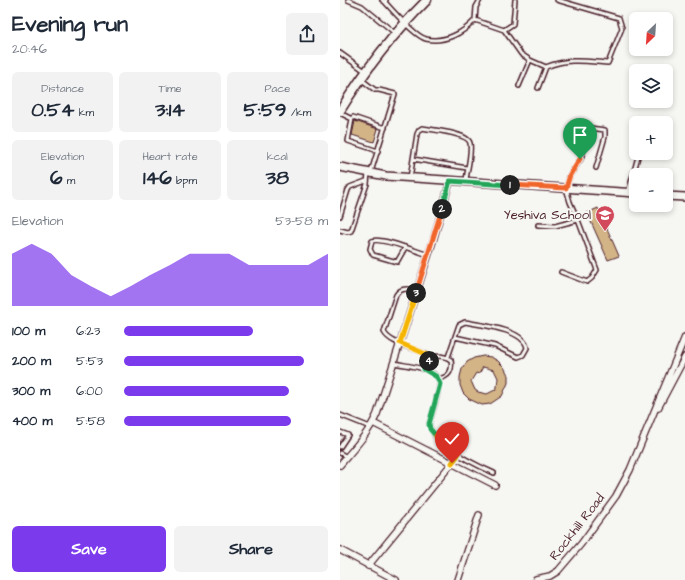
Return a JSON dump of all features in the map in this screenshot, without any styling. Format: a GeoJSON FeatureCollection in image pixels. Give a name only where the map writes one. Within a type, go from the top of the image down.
{"type":"FeatureCollection","features":[{"type":"Feature","properties":{"kind":"main road"},"geometry":{"type":"LineString","coordinates":[[340,112],[365,71],[405,23],[427,0]]}},
{"type":"Feature","properties":{"kind":"street"},"geometry":{"type":"LineString","coordinates":[[340,167],[368,176],[628,193]]}},
{"type":"Feature","properties":{"kind":"street"},"geometry":{"type":"LineString","coordinates":[[340,465],[372,425],[418,290],[450,181]]}},
{"type":"Feature","properties":{"kind":"street"},"geometry":{"type":"LineString","coordinates":[[673,196],[685,197]]}},
{"type":"Feature","properties":{"kind":"street","name":"Rockhill Road"},"geometry":{"type":"LineString","coordinates":[[536,579],[550,576],[558,571],[599,521],[616,496],[630,470],[644,433],[685,337]]}},
{"type":"Feature","properties":{"kind":"street","name":"Rockhill Road"},"geometry":{"type":"LineString","coordinates":[[644,433],[685,357]]}},
{"type":"Feature","properties":{"kind":"street"},"geometry":{"type":"LineString","coordinates":[[372,425],[452,463],[495,486]]}},
{"type":"Feature","properties":{"kind":"street"},"geometry":{"type":"LineString","coordinates":[[368,566],[452,463]]}},
{"type":"Feature","properties":{"kind":"street"},"geometry":{"type":"LineString","coordinates":[[458,580],[479,515]]}},
{"type":"Feature","properties":{"kind":"street"},"geometry":{"type":"LineString","coordinates":[[340,550],[396,580]]}},
{"type":"Feature","properties":{"kind":"lane"},"geometry":{"type":"LineString","coordinates":[[348,0],[367,10],[396,34]]}},
{"type":"Feature","properties":{"kind":"lane"},"geometry":{"type":"LineString","coordinates":[[384,1],[405,23],[425,39],[444,39],[467,29],[475,20],[476,7],[480,0]]}},
{"type":"Feature","properties":{"kind":"lane"},"geometry":{"type":"LineString","coordinates":[[504,30],[513,24],[515,0]]}},
{"type":"Feature","properties":{"kind":"lane"},"geometry":{"type":"LineString","coordinates":[[475,20],[504,30],[521,54],[546,67],[558,62],[578,60],[608,63],[622,28],[619,18],[557,0]]}},
{"type":"Feature","properties":{"kind":"lane"},"geometry":{"type":"LineString","coordinates":[[340,53],[365,71]]}},
{"type":"Feature","properties":{"kind":"lane"},"geometry":{"type":"LineString","coordinates":[[519,86],[530,60]]}},
{"type":"Feature","properties":{"kind":"lane"},"geometry":{"type":"LineString","coordinates":[[538,88],[546,67]]}},
{"type":"Feature","properties":{"kind":"lane"},"geometry":{"type":"LineString","coordinates":[[340,230],[350,231],[378,151],[395,94],[374,90],[360,79]]}},
{"type":"Feature","properties":{"kind":"lane"},"geometry":{"type":"LineString","coordinates":[[340,112],[352,119],[353,117],[385,128]]}},
{"type":"Feature","properties":{"kind":"lane"},"geometry":{"type":"LineString","coordinates":[[352,119],[348,141],[378,151]]}},
{"type":"Feature","properties":{"kind":"lane"},"geometry":{"type":"LineString","coordinates":[[410,178],[418,131],[422,128],[461,135],[467,138],[470,144],[466,182]]}},
{"type":"Feature","properties":{"kind":"lane"},"geometry":{"type":"LineString","coordinates":[[562,272],[587,282],[592,278],[597,270],[570,202],[566,188],[570,175],[580,159],[590,128],[605,130],[605,137],[596,168]]}},
{"type":"Feature","properties":{"kind":"lane"},"geometry":{"type":"LineString","coordinates":[[413,159],[467,168]]}},
{"type":"Feature","properties":{"kind":"lane"},"geometry":{"type":"LineString","coordinates":[[628,193],[637,160]]}},
{"type":"Feature","properties":{"kind":"lane"},"geometry":{"type":"LineString","coordinates":[[340,216],[350,187],[358,185],[368,176]]}},
{"type":"Feature","properties":{"kind":"lane"},"geometry":{"type":"LineString","coordinates":[[358,185],[364,191]]}},
{"type":"Feature","properties":{"kind":"lane"},"geometry":{"type":"LineString","coordinates":[[538,225],[555,226],[578,220]]}},
{"type":"Feature","properties":{"kind":"lane"},"geometry":{"type":"LineString","coordinates":[[405,248],[397,262],[373,255],[370,249],[372,241],[375,240],[405,248],[429,255]]}},
{"type":"Feature","properties":{"kind":"lane"},"geometry":{"type":"LineString","coordinates":[[418,290],[399,290],[384,332],[386,336],[428,356],[439,356],[451,360],[452,368],[449,375],[445,378],[438,379]]}},
{"type":"Feature","properties":{"kind":"lane"},"geometry":{"type":"LineString","coordinates":[[448,358],[455,337],[459,325],[465,322],[511,332],[526,343],[527,348],[523,355],[518,357],[495,346],[455,337]]}},
{"type":"Feature","properties":{"kind":"lane"},"geometry":{"type":"LineString","coordinates":[[424,369],[428,365],[428,356]]}},
{"type":"Feature","properties":{"kind":"lane"},"geometry":{"type":"LineString","coordinates":[[394,363],[424,369],[438,379],[440,384],[429,424],[430,429],[440,440],[458,455],[494,474]]}},
{"type":"Feature","properties":{"kind":"lane"},"geometry":{"type":"LineString","coordinates":[[340,415],[372,425]]}},
{"type":"Feature","properties":{"kind":"lane"},"geometry":{"type":"LineString","coordinates":[[340,432],[348,435],[340,447]]}},
{"type":"Feature","properties":{"kind":"lane"},"geometry":{"type":"LineString","coordinates":[[340,454],[346,457]]}},
{"type":"Feature","properties":{"kind":"lane"},"geometry":{"type":"LineString","coordinates":[[452,463],[458,455]]}},
{"type":"Feature","properties":{"kind":"building"},"geometry":{"type":"Polygon","coordinates":[[[355,121],[378,129],[374,142],[352,135],[355,121]]]}},
{"type":"Feature","properties":{"kind":"building"},"geometry":{"type":"Polygon","coordinates":[[[598,208],[619,256],[608,260],[587,213],[598,208]]]}},
{"type":"Feature","properties":{"kind":"building"},"geometry":{"type":"Polygon","coordinates":[[[483,356],[491,357],[504,367],[508,375],[508,383],[502,396],[490,404],[482,405],[469,399],[463,393],[460,385],[462,369],[467,362],[474,358],[483,356]],[[483,367],[479,374],[476,373],[471,381],[475,390],[487,394],[495,390],[497,387],[498,378],[494,370],[483,367]]]}},
{"type":"Feature","properties":{"kind":"place","name":"Yeshiva School"},"geometry":{"type":"Point","coordinates":[605,232]}},
{"type":"Feature","properties":{"kind":"route"},"geometry":{"type":"LineString","coordinates":[[452,463],[458,455],[440,440],[430,429],[429,424],[440,384],[437,377],[424,369],[428,365],[429,357],[422,351],[400,343],[433,241],[450,181],[566,188],[570,175],[580,159]]}}]}
